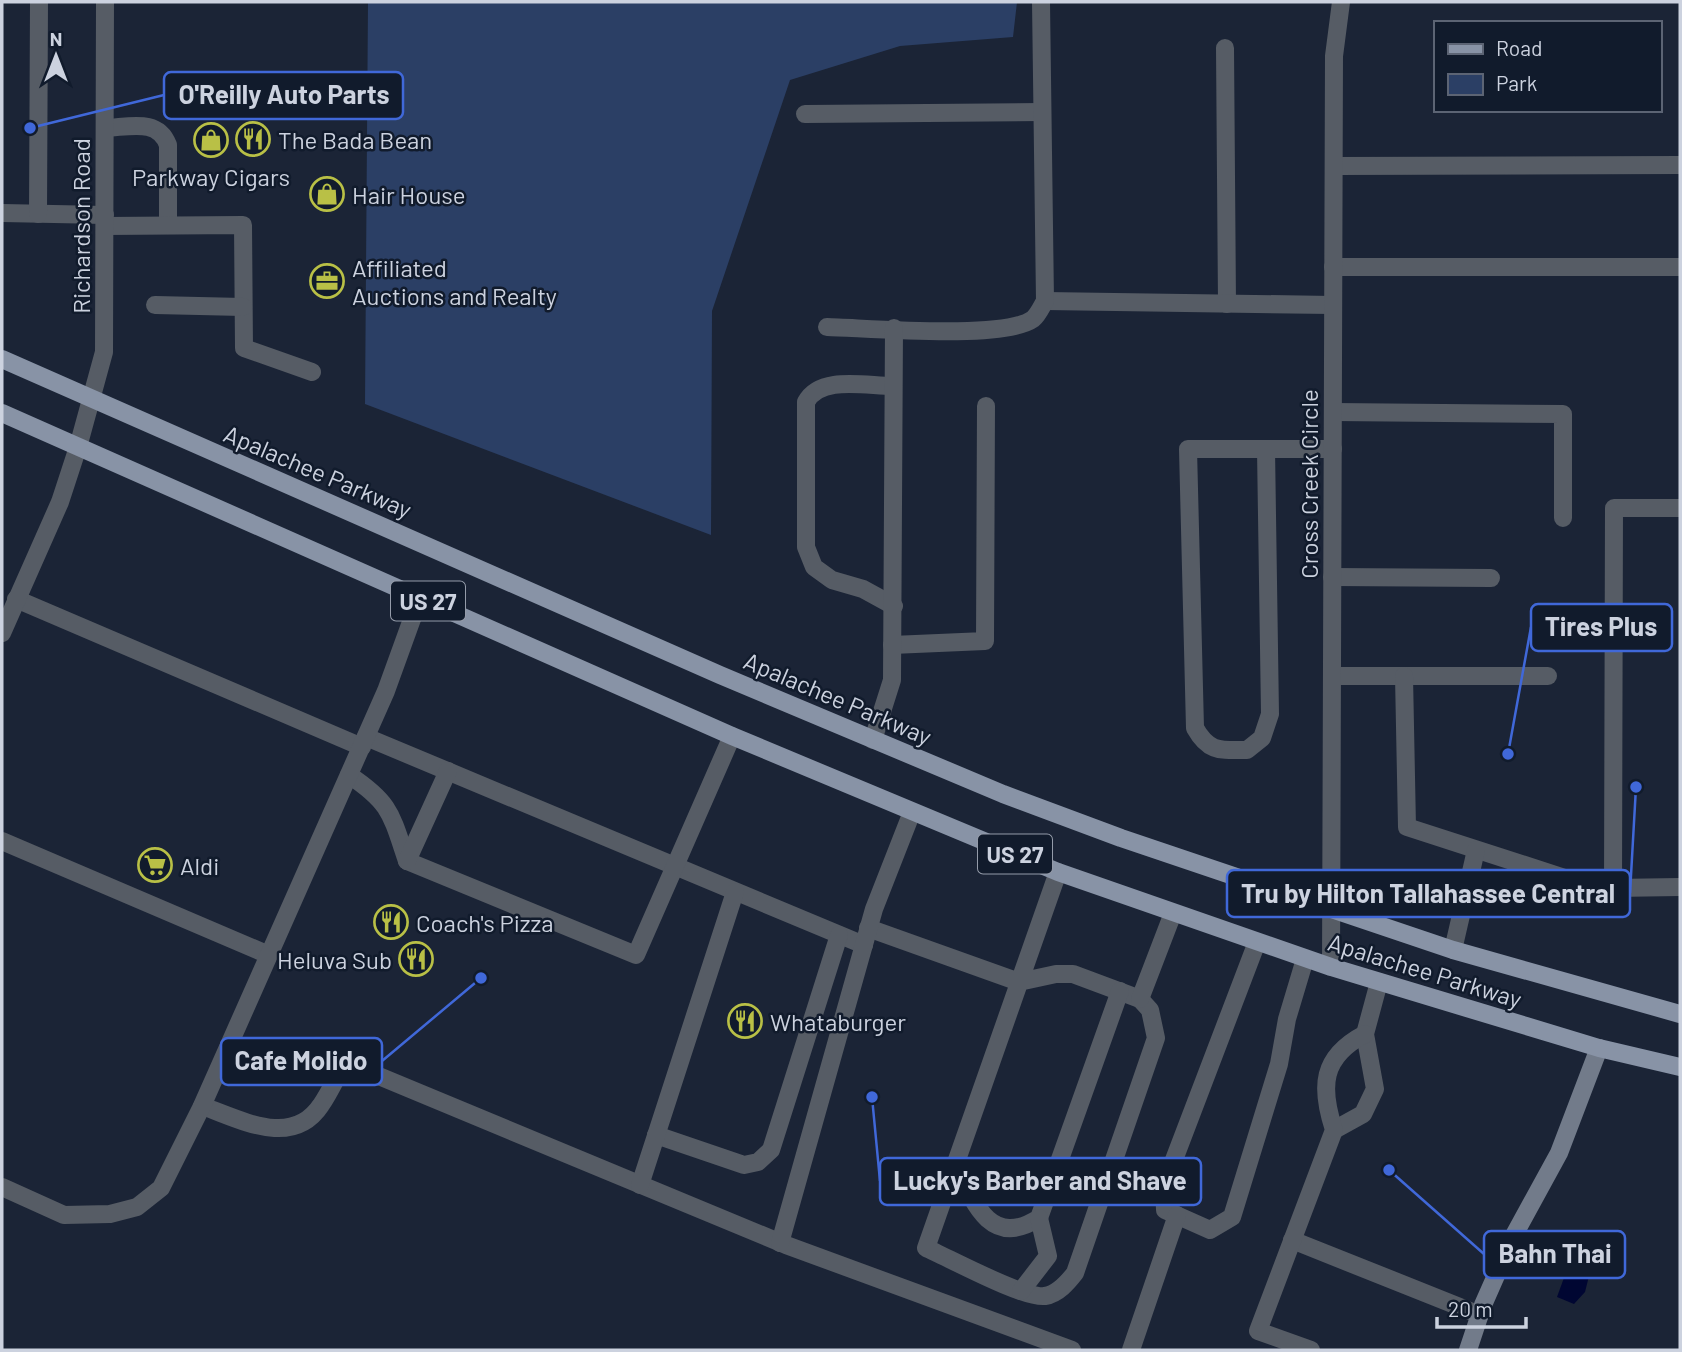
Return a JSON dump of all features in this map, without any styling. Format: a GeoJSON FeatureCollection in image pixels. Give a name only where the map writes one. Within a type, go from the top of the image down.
{"type":"FeatureCollection","features":[{"type":"Feature","properties":{"kind":"main road","name":"Apalachee Parkway"},"geometry":{"type":"LineString","coordinates":[[2,359],[873,740],[1003,794],[1121,838],[1453,950],[1680,1014]]}},
{"type":"Feature","properties":{"kind":"main road","name":"Apalachee Parkway"},"geometry":{"type":"LineString","coordinates":[[2,413],[732,736],[1058,872],[1305,959],[1599,1048],[1680,1067]]}},
{"type":"Feature","properties":{"kind":"street"},"geometry":{"type":"LineString","coordinates":[[38,214],[39,2]]}},
{"type":"Feature","properties":{"kind":"street","name":"Richardson Road"},"geometry":{"type":"LineString","coordinates":[[2,633],[60,502],[104,352],[105,2]]}},
{"type":"Feature","properties":{"kind":"street"},"geometry":{"type":"LineString","coordinates":[[827,327],[990,330],[1019,325],[1035,318],[1045,301],[1041,2]]}},
{"type":"Feature","properties":{"kind":"street","name":"Cross Creek Circle"},"geometry":{"type":"LineString","coordinates":[[1331,967],[1334,56],[1341,2]]}},
{"type":"Feature","properties":{"kind":"street"},"geometry":{"type":"LineString","coordinates":[[1225,48],[1227,304]]}},
{"type":"Feature","properties":{"kind":"street"},"geometry":{"type":"LineString","coordinates":[[805,114],[1042,112]]}},
{"type":"Feature","properties":{"kind":"street"},"geometry":{"type":"LineString","coordinates":[[105,128],[158,128],[163,134],[168,145],[168,225]]}},
{"type":"Feature","properties":{"kind":"street"},"geometry":{"type":"LineString","coordinates":[[1334,166],[1680,165]]}},
{"type":"Feature","properties":{"kind":"street"},"geometry":{"type":"LineString","coordinates":[[2,213],[168,225],[243,225],[243,348],[312,372]]}},
{"type":"Feature","properties":{"kind":"street"},"geometry":{"type":"LineString","coordinates":[[1333,267],[1680,267]]}},
{"type":"Feature","properties":{"kind":"street"},"geometry":{"type":"LineString","coordinates":[[1045,301],[1333,305]]}},
{"type":"Feature","properties":{"kind":"street"},"geometry":{"type":"LineString","coordinates":[[155,305],[243,307]]}},
{"type":"Feature","properties":{"kind":"street"},"geometry":{"type":"LineString","coordinates":[[873,740],[891,680],[894,606],[894,328]]}},
{"type":"Feature","properties":{"kind":"street"},"geometry":{"type":"LineString","coordinates":[[893,386],[823,385],[812,390],[806,401],[806,547],[814,567],[832,580],[863,589],[894,606]]}},
{"type":"Feature","properties":{"kind":"street"},"geometry":{"type":"LineString","coordinates":[[891,645],[985,641],[986,406]]}},
{"type":"Feature","properties":{"kind":"street"},"geometry":{"type":"LineString","coordinates":[[1333,412],[1563,414],[1563,519]]}},
{"type":"Feature","properties":{"kind":"street"},"geometry":{"type":"LineString","coordinates":[[1266,449],[1270,714],[1262,738],[1247,750],[1221,750],[1204,744],[1195,728],[1188,449],[1266,449],[1333,449]]}},
{"type":"Feature","properties":{"kind":"street"},"geometry":{"type":"LineString","coordinates":[[1680,508],[1614,508],[1613,888],[1680,887]]}},
{"type":"Feature","properties":{"kind":"street"},"geometry":{"type":"LineString","coordinates":[[1332,577],[1491,578]]}},
{"type":"Feature","properties":{"kind":"street"},"geometry":{"type":"LineString","coordinates":[[2,1187],[64,1215],[110,1214],[137,1206],[161,1188],[202,1106],[364,742],[420,597]]}},
{"type":"Feature","properties":{"kind":"street"},"geometry":{"type":"LineString","coordinates":[[16,599],[364,742],[448,771],[675,868],[839,934],[866,937],[1019,982],[1056,974],[1073,974],[1140,999],[1150,1010],[1156,1038],[1075,1273],[1066,1285],[1045,1296],[1021,1291],[926,1248],[956,1164],[1019,982],[1058,872]]}},
{"type":"Feature","properties":{"kind":"street"},"geometry":{"type":"LineString","coordinates":[[1332,676],[1549,676]]}},
{"type":"Feature","properties":{"kind":"street"},"geometry":{"type":"LineString","coordinates":[[1404,676],[1407,827],[1574,881]]}},
{"type":"Feature","properties":{"kind":"street"},"geometry":{"type":"LineString","coordinates":[[349,775],[379,795],[392,819],[407,860],[636,955],[732,736]]}},
{"type":"Feature","properties":{"kind":"street"},"geometry":{"type":"LineString","coordinates":[[407,860],[448,771]]}},
{"type":"Feature","properties":{"kind":"street"},"geometry":{"type":"LineString","coordinates":[[780,1242],[866,937],[912,812]]}},
{"type":"Feature","properties":{"kind":"street"},"geometry":{"type":"LineString","coordinates":[[2,841],[269,955]]}},
{"type":"Feature","properties":{"kind":"street"},"geometry":{"type":"LineString","coordinates":[[1453,950],[1476,850]]}},
{"type":"Feature","properties":{"kind":"street"},"geometry":{"type":"LineString","coordinates":[[640,1185],[735,892]]}},
{"type":"Feature","properties":{"kind":"street"},"geometry":{"type":"LineString","coordinates":[[1140,999],[1173,913]]}},
{"type":"Feature","properties":{"kind":"street"},"geometry":{"type":"LineString","coordinates":[[656,1135],[744,1165],[758,1162],[771,1150],[839,934]]}},
{"type":"Feature","properties":{"kind":"street"},"geometry":{"type":"LineString","coordinates":[[1257,943],[1164,1186],[1165,1210],[1210,1230],[1231,1217],[1279,1064],[1287,1020],[1305,959]]}},
{"type":"Feature","properties":{"kind":"street"},"geometry":{"type":"LineString","coordinates":[[1334,1130],[1363,1114],[1375,1088],[1365,1034],[1379,982]]}},
{"type":"Feature","properties":{"kind":"street"},"geometry":{"type":"LineString","coordinates":[[1021,1291],[1048,1256],[1039,1218],[1120,991]]}},
{"type":"Feature","properties":{"kind":"street"},"geometry":{"type":"LineString","coordinates":[[1311,1350],[1258,1331],[1334,1130],[1324,1100],[1325,1081],[1332,1062],[1345,1045],[1365,1034]]}},
{"type":"Feature","properties":{"kind":"street"},"geometry":{"type":"LineString","coordinates":[[1468,1350],[1513,1237],[1559,1153],[1599,1048]]}},
{"type":"Feature","properties":{"kind":"street"},"geometry":{"type":"LineString","coordinates":[[202,1106],[274,1130],[300,1125],[320,1108],[345,1062],[780,1242],[1072,1350]]}},
{"type":"Feature","properties":{"kind":"street"},"geometry":{"type":"LineString","coordinates":[[956,1164],[973,1203],[989,1221],[1007,1229],[1023,1228],[1039,1218]]}},
{"type":"Feature","properties":{"kind":"street"},"geometry":{"type":"LineString","coordinates":[[1131,1350],[1177,1215]]}},
{"type":"Feature","properties":{"kind":"street"},"geometry":{"type":"LineString","coordinates":[[1292,1240],[1480,1315]]}},
{"type":"Feature","properties":{"kind":"green space"},"geometry":{"type":"Polygon","coordinates":[[[368,2],[1017,2],[1013,37],[900,46],[790,80],[712,311],[711,535],[365,404],[368,2]]]}},
{"type":"Feature","properties":{"kind":"shaded area"},"geometry":{"type":"Polygon","coordinates":[[[1569,1264],[1590,1272],[1585,1292],[1574,1304],[1557,1297],[1569,1264]]]}},
{"type":"Feature","properties":{"kind":"place","name":"O'Reilly Auto Parts"},"geometry":{"type":"Point","coordinates":[30,128]}},
{"type":"Feature","properties":{"kind":"place","name":"The Bada Bean"},"geometry":{"type":"Point","coordinates":[253,139]}},
{"type":"Feature","properties":{"kind":"place","name":"Parkway Cigars"},"geometry":{"type":"Point","coordinates":[211,140]}},
{"type":"Feature","properties":{"kind":"place","name":"Hair House"},"geometry":{"type":"Point","coordinates":[327,194]}},
{"type":"Feature","properties":{"kind":"place","name":"Affiliated Auctions and Realty"},"geometry":{"type":"Point","coordinates":[327,281]}},
{"type":"Feature","properties":{"kind":"place","name":"Tires Plus"},"geometry":{"type":"Point","coordinates":[1508,754]}},
{"type":"Feature","properties":{"kind":"place","name":"Tru by Hilton Tallahassee Central"},"geometry":{"type":"Point","coordinates":[1636,787]}},
{"type":"Feature","properties":{"kind":"place","name":"Aldi"},"geometry":{"type":"Point","coordinates":[155,865]}},
{"type":"Feature","properties":{"kind":"place","name":"Coach's Pizza"},"geometry":{"type":"Point","coordinates":[391,922]}},
{"type":"Feature","properties":{"kind":"place","name":"Heluva Sub"},"geometry":{"type":"Point","coordinates":[416,959]}},
{"type":"Feature","properties":{"kind":"place","name":"Cafe Molido"},"geometry":{"type":"Point","coordinates":[481,978]}},
{"type":"Feature","properties":{"kind":"place","name":"Whataburger"},"geometry":{"type":"Point","coordinates":[745,1021]}},
{"type":"Feature","properties":{"kind":"place","name":"Lucky's Barber and Shave"},"geometry":{"type":"Point","coordinates":[872,1097]}},
{"type":"Feature","properties":{"kind":"place","name":"Bahn Thai"},"geometry":{"type":"Point","coordinates":[1389,1170]}}]}
